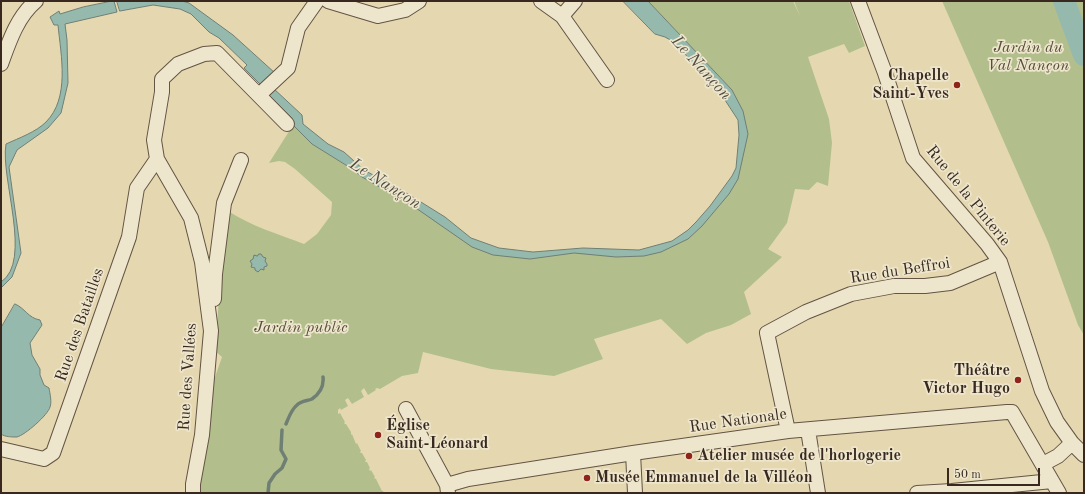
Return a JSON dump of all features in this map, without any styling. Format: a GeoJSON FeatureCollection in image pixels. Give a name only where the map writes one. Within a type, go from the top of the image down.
{"type":"FeatureCollection","features":[{"type":"Feature","properties":{"kind":"street"},"geometry":{"type":"LineString","coordinates":[[1,64],[13,31],[31,5],[36,1]]}},
{"type":"Feature","properties":{"kind":"street"},"geometry":{"type":"LineString","coordinates":[[261,93],[288,68],[298,28],[317,1]]}},
{"type":"Feature","properties":{"kind":"street"},"geometry":{"type":"LineString","coordinates":[[328,1],[378,16],[405,10],[419,1]]}},
{"type":"Feature","properties":{"kind":"street"},"geometry":{"type":"LineString","coordinates":[[541,1],[562,16],[607,80]]}},
{"type":"Feature","properties":{"kind":"street"},"geometry":{"type":"LineString","coordinates":[[562,16],[575,1]]}},
{"type":"Feature","properties":{"kind":"street","name":"Rue de la Pinterie"},"geometry":{"type":"LineString","coordinates":[[858,1],[885,73],[913,158],[987,244],[1000,262],[1042,391],[1057,422],[1072,443],[1084,455]]}},
{"type":"Feature","properties":{"kind":"street","name":"Rue des Vallées"},"geometry":{"type":"LineString","coordinates":[[193,493],[193,484],[202,435],[211,331],[202,262],[191,218],[157,159],[154,140],[162,92],[162,79],[178,64],[204,54],[217,53],[261,93],[288,124]]}},
{"type":"Feature","properties":{"kind":"street","name":"Rue des Batailles"},"geometry":{"type":"LineString","coordinates":[[1,449],[44,459],[53,453],[129,237],[137,188],[157,159]]}},
{"type":"Feature","properties":{"kind":"street"},"geometry":{"type":"LineString","coordinates":[[211,331],[215,274],[224,203],[241,160]]}},
{"type":"Feature","properties":{"kind":"street","name":"Rue du Beffroi"},"geometry":{"type":"LineString","coordinates":[[788,431],[767,333],[806,312],[851,294],[894,286],[925,286],[950,283],[1000,262]]}},
{"type":"Feature","properties":{"kind":"street"},"geometry":{"type":"LineString","coordinates":[[406,408],[447,489]]}},
{"type":"Feature","properties":{"kind":"street","name":"Rue Nationale"},"geometry":{"type":"LineString","coordinates":[[447,489],[476,478],[633,453],[788,431],[1007,412],[1012,412],[1043,464]]}},
{"type":"Feature","properties":{"kind":"street"},"geometry":{"type":"LineString","coordinates":[[808,430],[819,493],[812,493]]}},
{"type":"Feature","properties":{"kind":"street"},"geometry":{"type":"LineString","coordinates":[[917,493],[1056,487],[1043,464],[1058,456],[1072,443]]}},
{"type":"Feature","properties":{"kind":"street"},"geometry":{"type":"LineString","coordinates":[[633,453],[635,493]]}},
{"type":"Feature","properties":{"kind":"green space","name":"Jardin public"},"geometry":{"type":"Polygon","coordinates":[[[648,1],[793,1],[800,16],[794,1],[849,1],[865,46],[849,53],[844,44],[808,57],[829,119],[832,143],[828,186],[817,182],[809,190],[795,189],[787,223],[768,249],[782,257],[744,292],[751,314],[731,325],[706,333],[687,344],[661,319],[594,339],[603,359],[554,376],[491,369],[423,352],[418,373],[402,376],[380,389],[375,389],[376,390],[368,395],[364,388],[361,391],[364,397],[352,404],[348,398],[345,400],[348,406],[338,410],[338,414],[340,413],[345,422],[344,423],[351,432],[356,444],[357,443],[361,451],[360,452],[366,460],[365,462],[367,462],[370,471],[371,470],[375,477],[374,478],[384,493],[196,493],[213,383],[222,357],[215,351],[223,247],[228,211],[255,225],[304,244],[317,234],[331,215],[332,202],[295,169],[285,162],[279,161],[269,163],[293,125],[312,144],[362,177],[470,241],[499,252],[652,252],[665,248],[697,227],[735,181],[745,129],[730,88],[648,1]]]}},
{"type":"Feature","properties":{"kind":"green space","name":"Jardin du Val Nançon"},"geometry":{"type":"Polygon","coordinates":[[[942,1],[1084,1],[1084,335],[1078,325],[1048,242],[942,1]]]}},
{"type":"Feature","properties":{"kind":"water"},"geometry":{"type":"Polygon","coordinates":[[[114,1],[117,12],[65,24],[68,83],[61,113],[48,128],[17,150],[9,167],[21,253],[12,277],[1,288],[1,282],[10,271],[14,256],[15,238],[5,159],[6,144],[32,132],[46,122],[54,112],[61,89],[62,63],[58,25],[54,25],[50,17],[59,11],[60,14],[83,7],[114,1]]]}},
{"type":"Feature","properties":{"kind":"water"},"geometry":{"type":"Polygon","coordinates":[[[117,1],[182,1],[189,3],[233,35],[275,73],[260,84],[244,68],[247,65],[191,14],[180,9],[153,5],[120,11],[117,1]]]}},
{"type":"Feature","properties":{"kind":"water"},"geometry":{"type":"Polygon","coordinates":[[[623,1],[648,1],[732,90],[743,111],[748,134],[738,179],[729,194],[702,226],[688,239],[661,252],[644,256],[616,257],[574,253],[530,259],[493,255],[472,247],[413,206],[362,177],[312,144],[293,125],[292,118],[267,93],[273,88],[302,115],[303,124],[328,144],[344,152],[364,170],[408,194],[445,217],[471,238],[499,248],[533,252],[583,248],[639,250],[672,241],[688,230],[710,206],[732,176],[736,168],[739,135],[738,120],[714,86],[674,42],[655,34],[623,1]]]}},
{"type":"Feature","properties":{"kind":"water"},"geometry":{"type":"Polygon","coordinates":[[[259,254],[266,258],[265,261],[267,266],[264,267],[264,270],[261,269],[258,272],[255,268],[251,267],[252,264],[250,261],[253,259],[254,255],[257,256],[259,254]]]}},
{"type":"Feature","properties":{"kind":"water"},"geometry":{"type":"Polygon","coordinates":[[[15,304],[32,317],[40,320],[42,325],[30,343],[32,355],[40,369],[40,375],[44,385],[49,388],[51,400],[51,405],[48,411],[41,419],[25,433],[17,437],[1,434],[1,328],[15,304]]]}},
{"type":"Feature","properties":{"kind":"waterway","name":"Le Nançon"},"geometry":{"type":"LineString","coordinates":[[1064,1],[1084,55]]}},
{"type":"Feature","properties":{"kind":"waterway"},"geometry":{"type":"LineString","coordinates":[[286,424],[295,407],[317,395],[322,387],[323,377]]}},
{"type":"Feature","properties":{"kind":"waterway"},"geometry":{"type":"LineString","coordinates":[[268,493],[269,483],[275,474],[282,468],[286,459],[281,450],[282,430]]}},
{"type":"Feature","properties":{"kind":"place","name":"Chapelle Saint-Yves"},"geometry":{"type":"Point","coordinates":[957,85]}},
{"type":"Feature","properties":{"kind":"place","name":"Théâtre Victor Hugo"},"geometry":{"type":"Point","coordinates":[1018,380]}},
{"type":"Feature","properties":{"kind":"place","name":"Église Saint-Léonard"},"geometry":{"type":"Point","coordinates":[378,435]}},
{"type":"Feature","properties":{"kind":"place","name":"Atelier musée de l'horlogerie"},"geometry":{"type":"Point","coordinates":[689,456]}},
{"type":"Feature","properties":{"kind":"place","name":"Musée Emmanuel de la Villéon"},"geometry":{"type":"Point","coordinates":[587,478]}}]}
